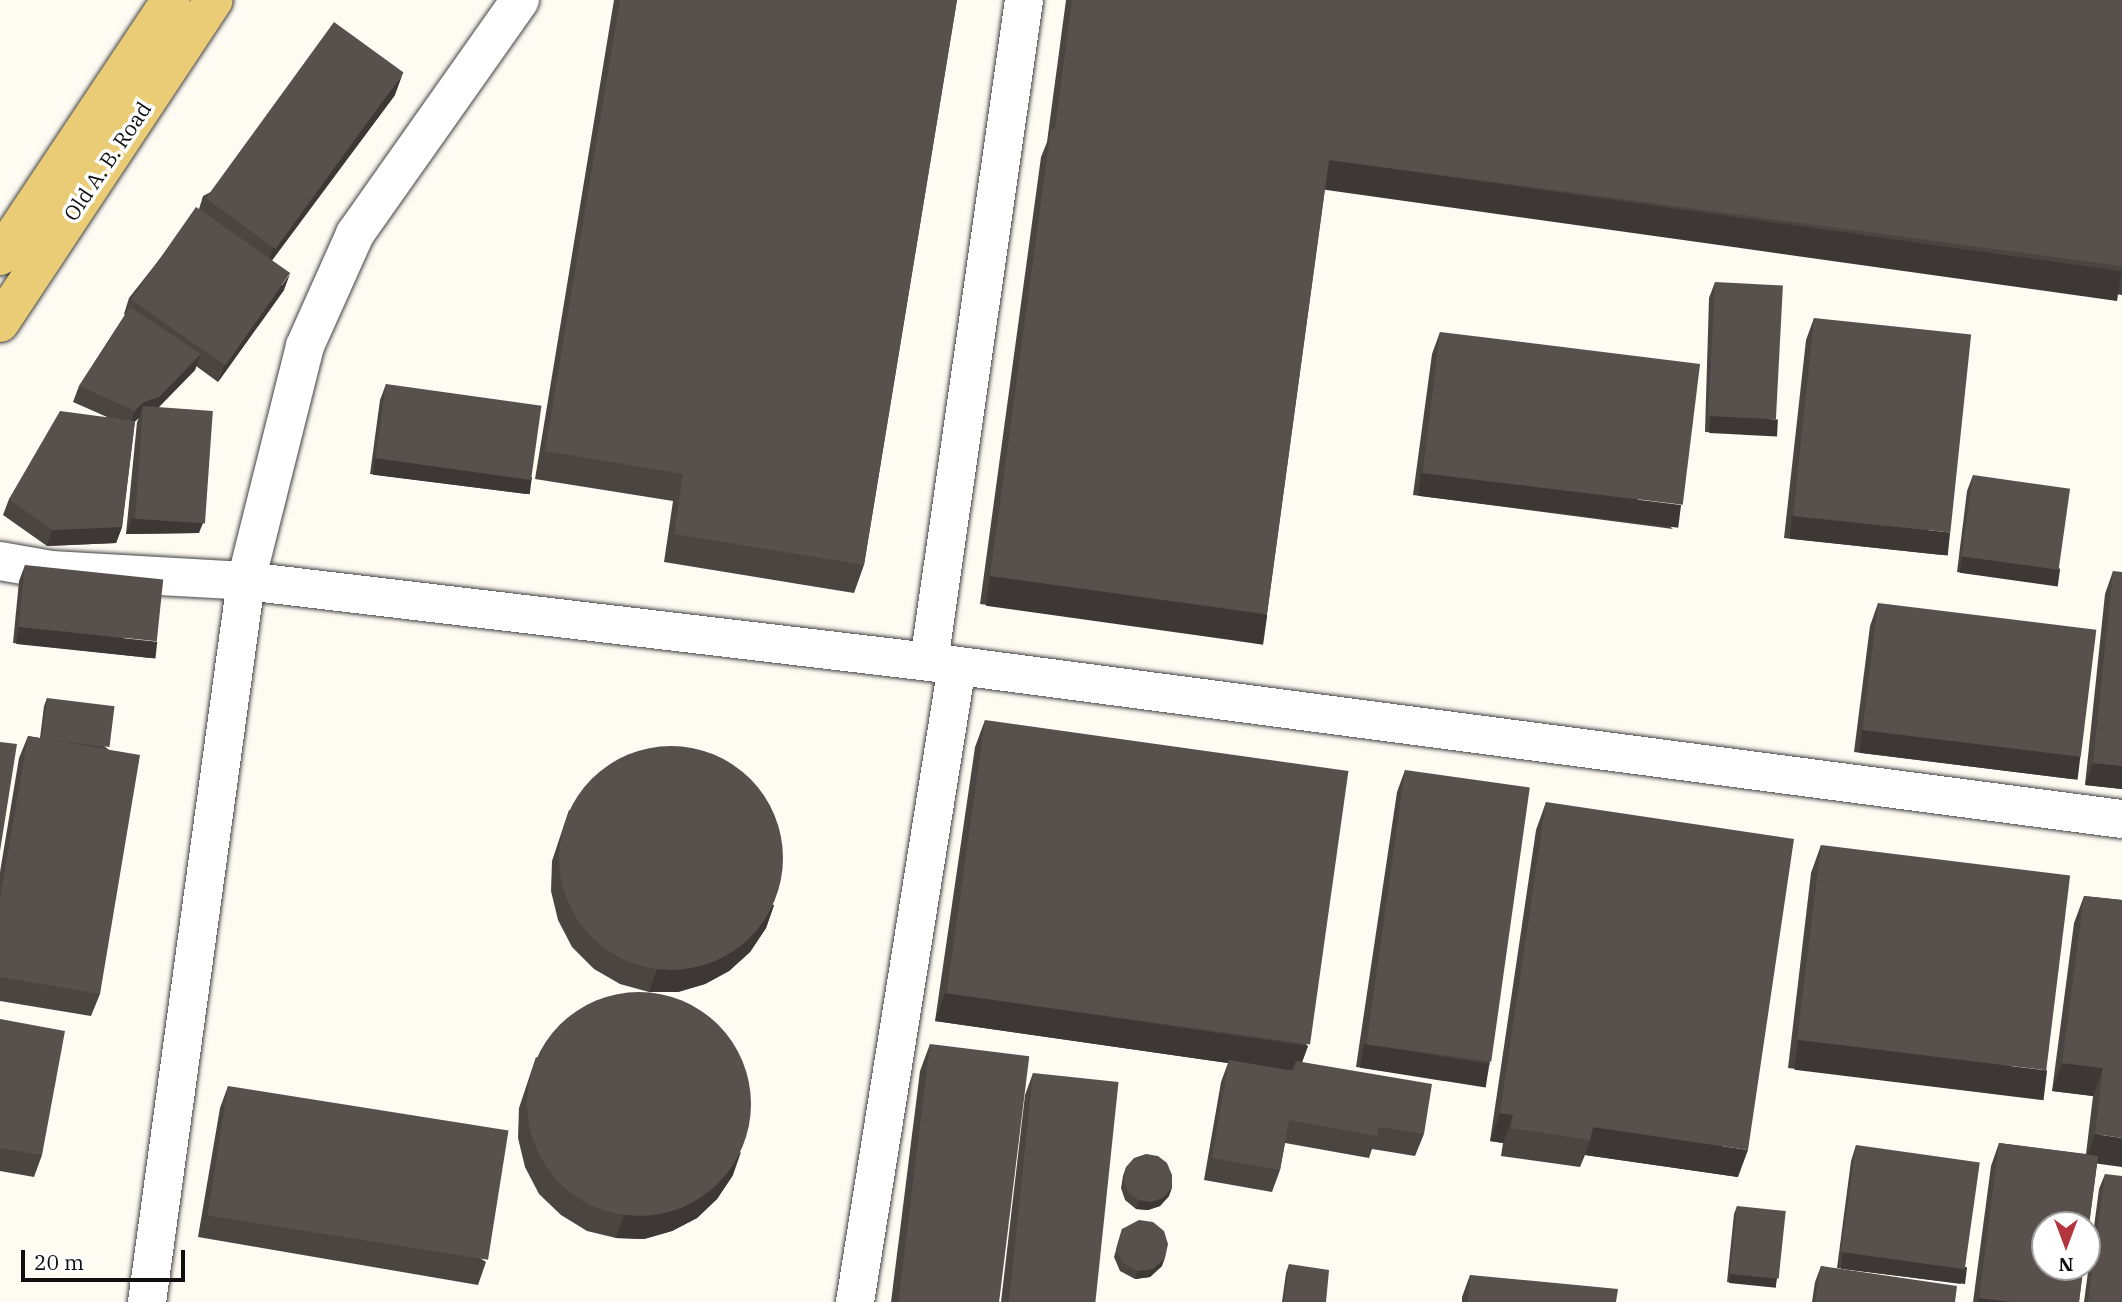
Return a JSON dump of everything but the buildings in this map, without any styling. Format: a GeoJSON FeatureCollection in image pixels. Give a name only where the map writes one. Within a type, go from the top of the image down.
{"type":"FeatureCollection","features":[{"type":"Feature","properties":{"kind":"main road","name":"Old A. B. Road"},"geometry":{"type":"LineString","coordinates":[[0,256],[171,0]]}},
{"type":"Feature","properties":{"kind":"main road","name":"Old A. B. Road"},"geometry":{"type":"LineString","coordinates":[[0,323],[214,0]]}},
{"type":"Feature","properties":{"kind":"lane"},"geometry":{"type":"LineString","coordinates":[[147,1302],[246,581],[305,346],[355,234],[520,0]]}},
{"type":"Feature","properties":{"kind":"lane"},"geometry":{"type":"LineString","coordinates":[[855,1302],[943,664],[1024,0]]}},
{"type":"Feature","properties":{"kind":"lane"},"geometry":{"type":"LineString","coordinates":[[0,561],[51,570],[246,581],[943,664],[2122,819]]}}]}
